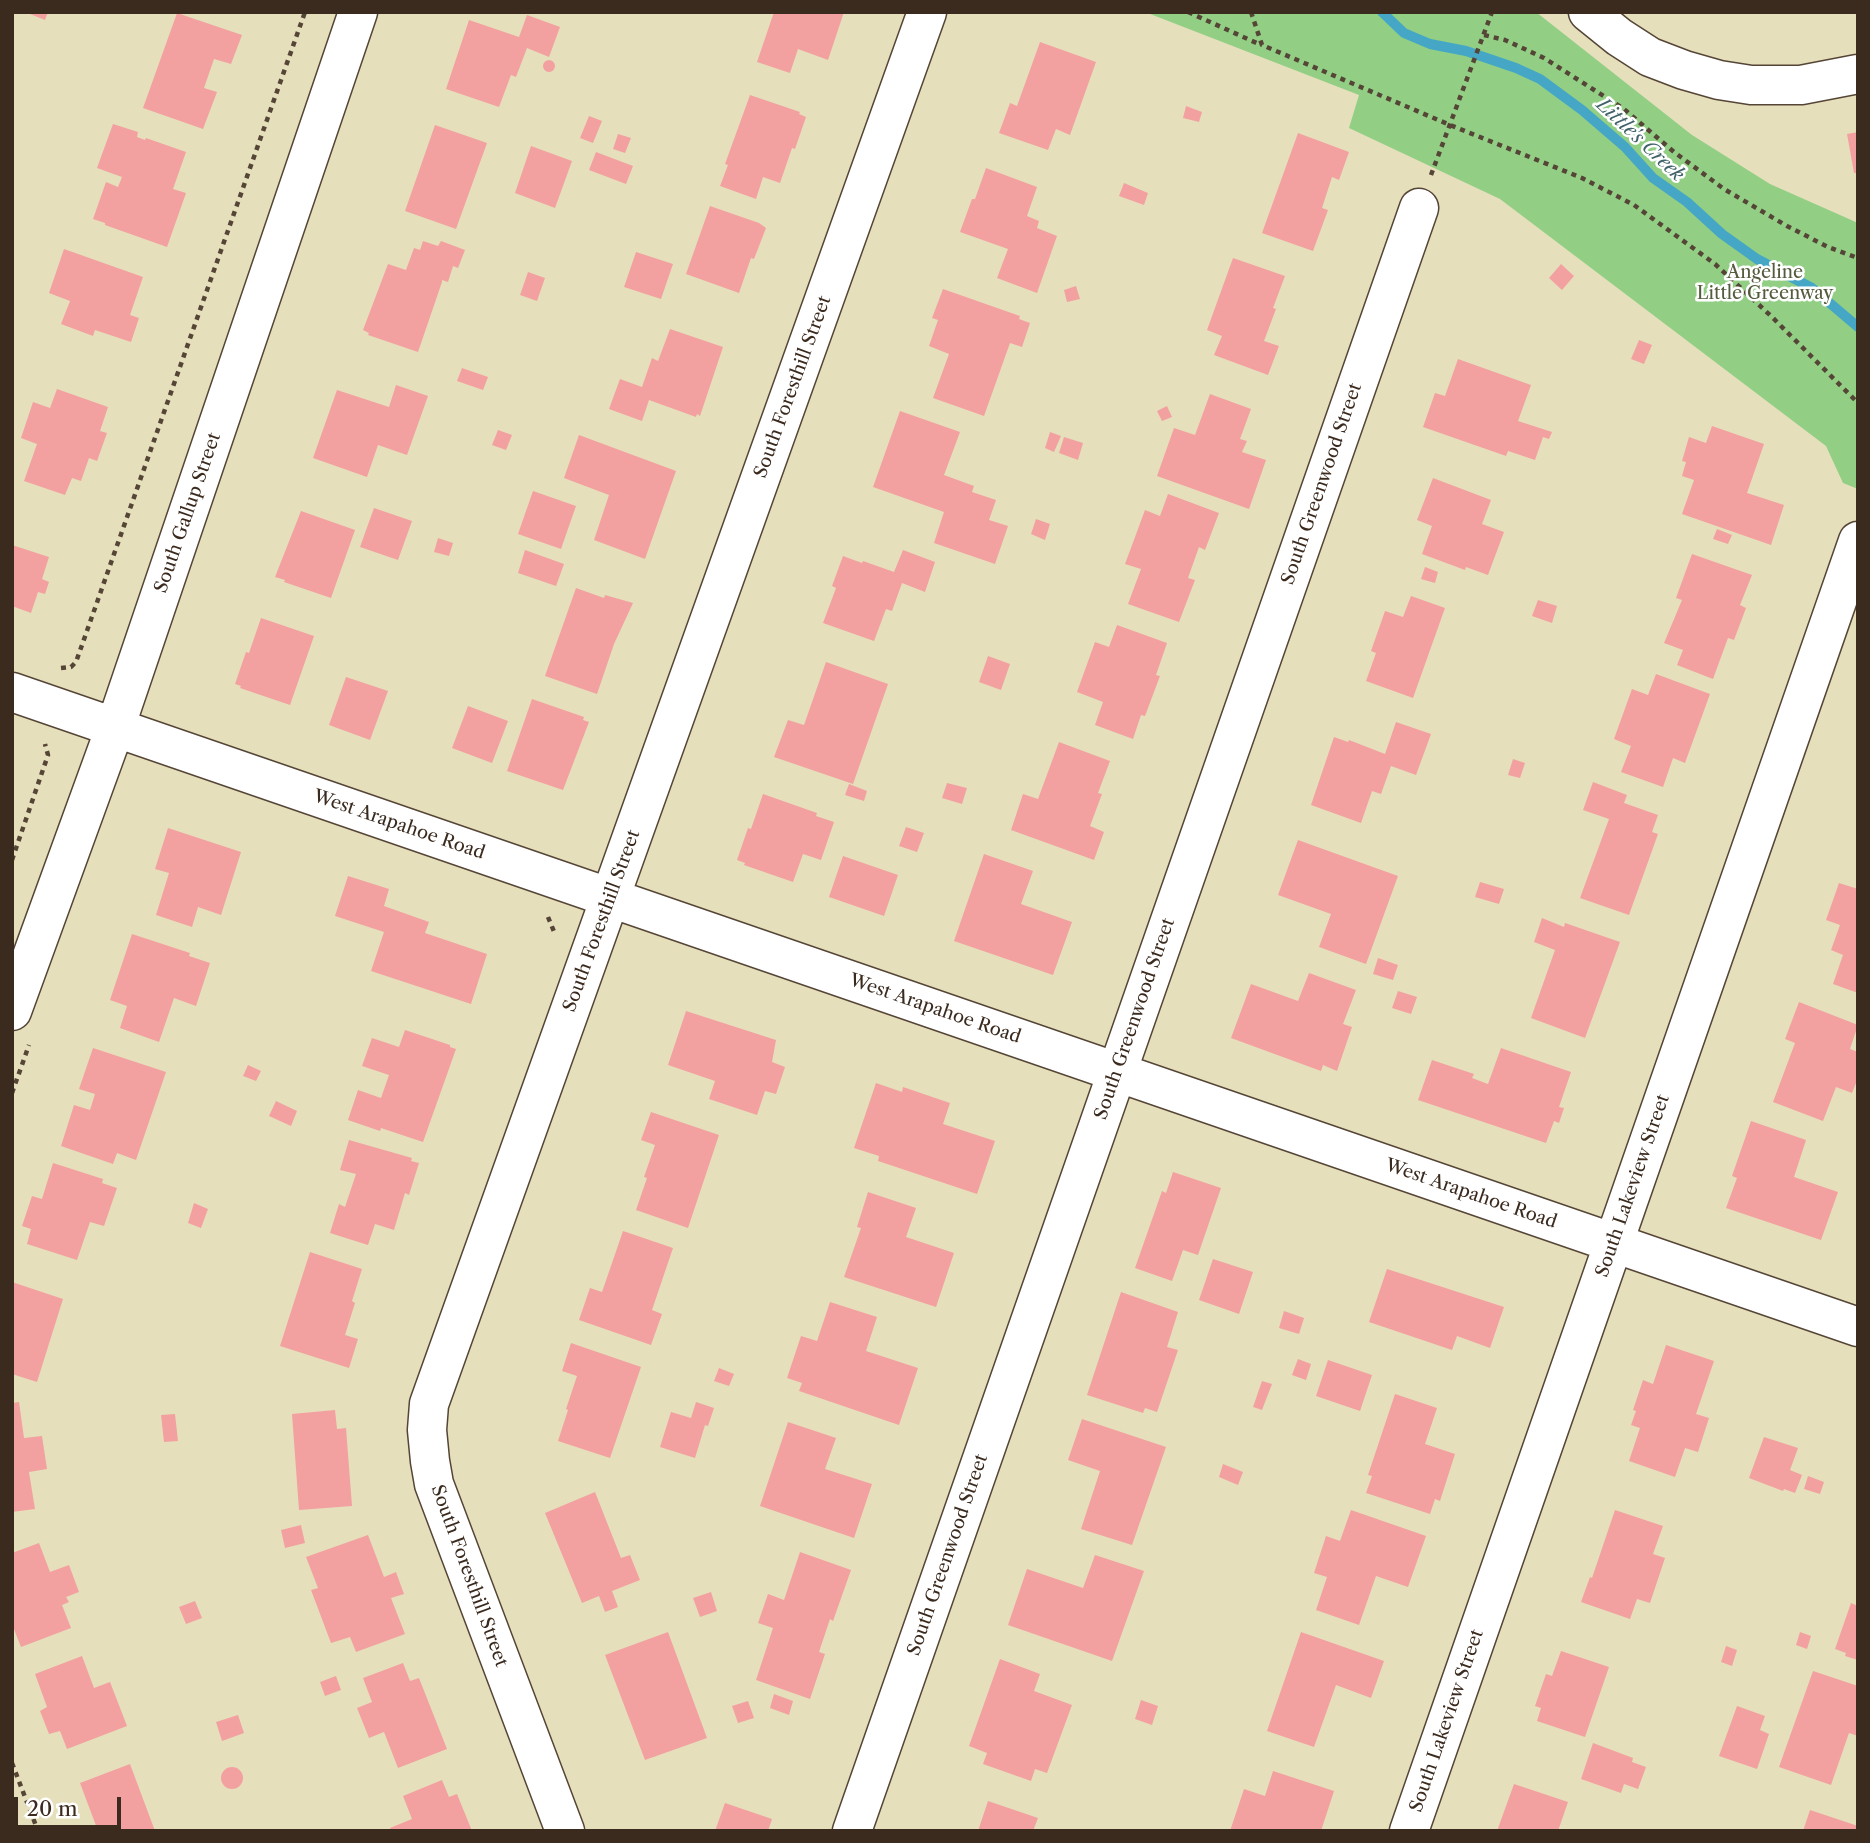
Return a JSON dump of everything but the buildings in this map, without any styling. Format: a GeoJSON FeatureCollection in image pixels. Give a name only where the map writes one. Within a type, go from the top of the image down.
{"type":"FeatureCollection","features":[{"type":"Feature","properties":{"kind":"street","name":"South Gallup Street"},"geometry":{"type":"LineString","coordinates":[[21,1027],[115,728],[358,12]]}},
{"type":"Feature","properties":{"kind":"street","name":"South Foresthill Street"},"geometry":{"type":"LineString","coordinates":[[565,1831],[434,1484],[427,1430],[429,1404],[927,12]]}},
{"type":"Feature","properties":{"kind":"street"},"geometry":{"type":"LineString","coordinates":[[1588,12],[1650,57],[1719,80],[1751,85],[1801,85],[1858,74]]}},
{"type":"Feature","properties":{"kind":"street","name":"South Greenwood Street"},"geometry":{"type":"LineString","coordinates":[[852,1831],[1419,208]]}},
{"type":"Feature","properties":{"kind":"street","name":"South Lakeview Street"},"geometry":{"type":"LineString","coordinates":[[1409,1831],[1858,541]]}},
{"type":"Feature","properties":{"kind":"street","name":"West Arapahoe Road"},"geometry":{"type":"LineString","coordinates":[[12,692],[1858,1326]]}},
{"type":"Feature","properties":{"kind":"path"},"geometry":{"type":"LineString","coordinates":[[51,664],[63,668],[71,667],[76,662],[305,12]]}},
{"type":"Feature","properties":{"kind":"path"},"geometry":{"type":"LineString","coordinates":[[1188,12],[1262,46],[1582,178],[1634,205],[1715,264],[1858,403]]}},
{"type":"Feature","properties":{"kind":"path"},"geometry":{"type":"LineString","coordinates":[[1251,12],[1262,46]]}},
{"type":"Feature","properties":{"kind":"path"},"geometry":{"type":"LineString","coordinates":[[1419,208],[1492,12]]}},
{"type":"Feature","properties":{"kind":"path"},"geometry":{"type":"LineString","coordinates":[[1485,35],[1505,40],[1544,58],[1624,108],[1674,152],[1724,189],[1787,226],[1828,247],[1858,258]]}},
{"type":"Feature","properties":{"kind":"path"},"geometry":{"type":"LineString","coordinates":[[12,860],[48,755],[44,742]]}},
{"type":"Feature","properties":{"kind":"path"},"geometry":{"type":"LineString","coordinates":[[543,913],[549,917],[555,929],[557,944]]}},
{"type":"Feature","properties":{"kind":"path"},"geometry":{"type":"LineString","coordinates":[[12,1093],[21,1027]]}},
{"type":"Feature","properties":{"kind":"path"},"geometry":{"type":"LineString","coordinates":[[12,1763],[38,1831]]}},
{"type":"Feature","properties":{"kind":"green space","name":"Angeline Little Greenway"},"geometry":{"type":"Polygon","coordinates":[[[1145,12],[1536,12],[1692,135],[1770,184],[1858,223],[1858,489],[1843,483],[1826,446],[1500,199],[1349,128],[1359,95],[1145,12]]]}},
{"type":"Feature","properties":{"kind":"waterway","name":"Little's Creek"},"geometry":{"type":"LineString","coordinates":[[1382,12],[1404,33],[1430,44],[1466,51],[1540,79],[1582,110],[1625,147],[1653,178],[1687,202],[1722,234],[1757,259],[1812,288],[1858,327]]}}]}
